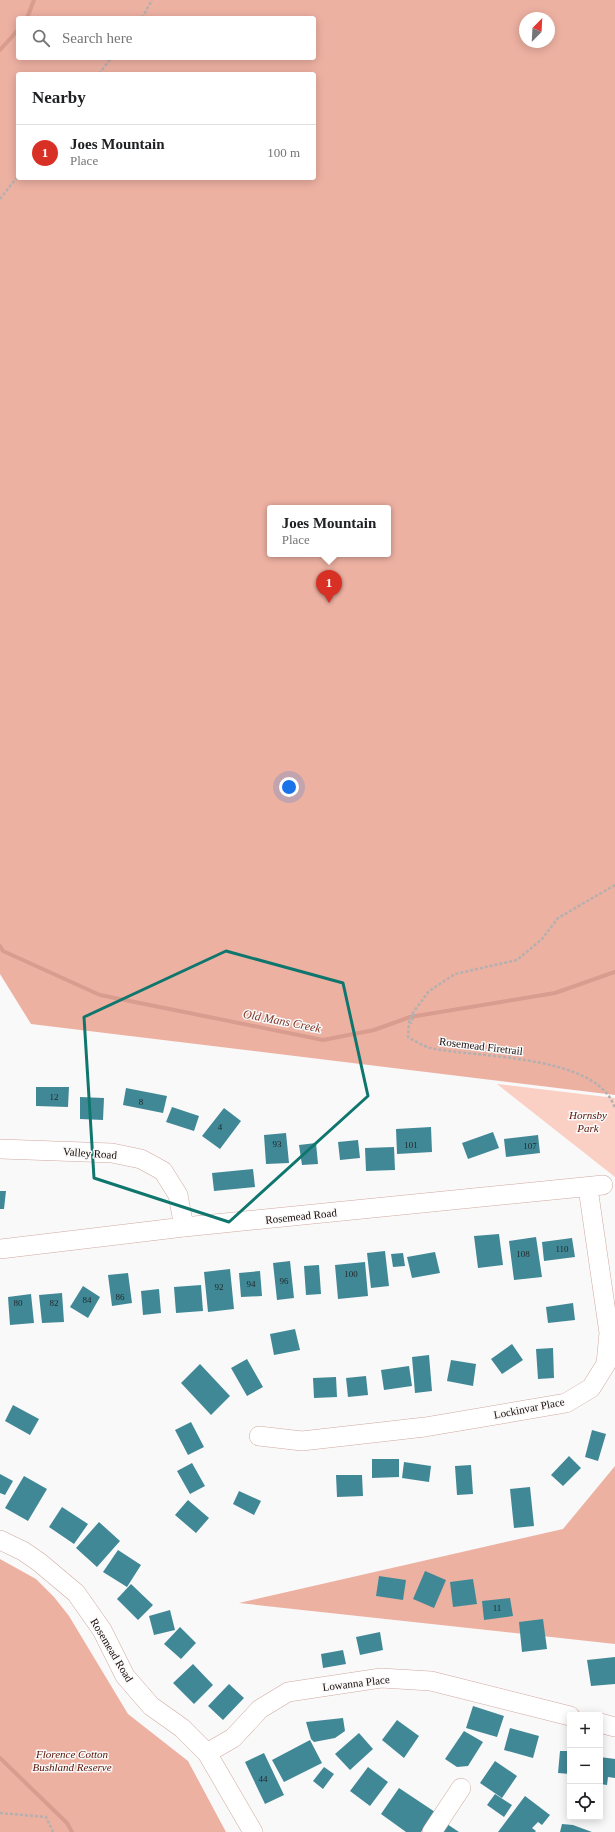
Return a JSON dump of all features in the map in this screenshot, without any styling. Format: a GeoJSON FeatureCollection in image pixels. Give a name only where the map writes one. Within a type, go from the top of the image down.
{"type":"FeatureCollection","features":[{"type":"Feature","properties":{"kind":"street","name":"Valley Road"},"geometry":{"type":"LineString","coordinates":[[0,1149],[112,1153],[141,1160],[163,1171],[178,1195],[184,1227]]}},
{"type":"Feature","properties":{"kind":"street","name":"Rosemead Road"},"geometry":{"type":"LineString","coordinates":[[0,1249],[184,1227],[596,1186]]}},
{"type":"Feature","properties":{"kind":"street","name":"Lockinvar Place"},"geometry":{"type":"LineString","coordinates":[[260,1436],[302,1441],[425,1427],[566,1404],[591,1388],[606,1364],[609,1333],[596,1186]]}},
{"type":"Feature","properties":{"kind":"street","name":"Rosemead Road"},"geometry":{"type":"LineString","coordinates":[[0,1540],[23,1551],[39,1562],[76,1593],[102,1630],[125,1676],[151,1706],[182,1728],[207,1752],[253,1832]]}},
{"type":"Feature","properties":{"kind":"street","name":"Lowanna Place"},"geometry":{"type":"LineString","coordinates":[[207,1752],[233,1738],[260,1709],[288,1692],[381,1678],[431,1680],[567,1715]]}},
{"type":"Feature","properties":{"kind":"street"},"geometry":{"type":"LineString","coordinates":[[603,1724],[615,1727]]}},
{"type":"Feature","properties":{"kind":"street"},"geometry":{"type":"LineString","coordinates":[[432,1832],[461,1788]]}},
{"type":"Feature","properties":{"kind":"path"},"geometry":{"type":"LineString","coordinates":[[143,16],[152,0]]}},
{"type":"Feature","properties":{"kind":"path"},"geometry":{"type":"LineString","coordinates":[[101,72],[110,60]]}},
{"type":"Feature","properties":{"kind":"path"},"geometry":{"type":"LineString","coordinates":[[0,199],[16,179]]}},
{"type":"Feature","properties":{"kind":"path","name":"Rosemead Firetrail"},"geometry":{"type":"LineString","coordinates":[[615,885],[558,918],[542,939],[517,960],[455,974],[429,991],[412,1014],[409,1022],[408,1037],[429,1048],[497,1058],[532,1060],[582,1074],[602,1087],[613,1102],[615,1109]]}},
{"type":"Feature","properties":{"kind":"path"},"geometry":{"type":"LineString","coordinates":[[0,1812],[46,1817],[53,1832]]}},
{"type":"Feature","properties":{"kind":"highlighted area"},"geometry":{"type":"Polygon","coordinates":[[[226,951],[343,983],[368,1096],[229,1222],[94,1178],[84,1017],[226,951]]]}},
{"type":"Feature","properties":{"kind":"green space"},"geometry":{"type":"Polygon","coordinates":[[[0,0],[615,0],[615,1095],[31,1024],[0,974],[0,0]]]}},
{"type":"Feature","properties":{"kind":"green space","name":"Hornsby Park"},"geometry":{"type":"Polygon","coordinates":[[[497,1084],[615,1098],[615,1177],[497,1084]]]}},
{"type":"Feature","properties":{"kind":"green space"},"geometry":{"type":"Polygon","coordinates":[[[615,1466],[615,1644],[239,1603],[563,1529],[615,1466]]]}},
{"type":"Feature","properties":{"kind":"green space","name":"Florence Cotton Bushland Reserve"},"geometry":{"type":"Polygon","coordinates":[[[0,1559],[36,1579],[54,1597],[69,1616],[128,1714],[188,1761],[226,1832],[0,1832],[0,1559]]]}},
{"type":"Feature","properties":{"kind":"building"},"geometry":{"type":"Polygon","coordinates":[[[36,1087],[69,1087],[68,1107],[36,1106],[36,1087]]]}},
{"type":"Feature","properties":{"kind":"building"},"geometry":{"type":"Polygon","coordinates":[[[126,1088],[167,1096],[163,1113],[123,1105],[126,1088]]]}},
{"type":"Feature","properties":{"kind":"building"},"geometry":{"type":"Polygon","coordinates":[[[80,1097],[104,1098],[103,1120],[80,1119],[80,1097]]]}},
{"type":"Feature","properties":{"kind":"building"},"geometry":{"type":"Polygon","coordinates":[[[172,1107],[199,1116],[194,1131],[166,1122],[172,1107]]]}},
{"type":"Feature","properties":{"kind":"building"},"geometry":{"type":"Polygon","coordinates":[[[224,1108],[241,1121],[220,1149],[202,1136],[224,1108]]]}},
{"type":"Feature","properties":{"kind":"building"},"geometry":{"type":"Polygon","coordinates":[[[431,1127],[432,1152],[397,1154],[396,1129],[431,1127]]]}},
{"type":"Feature","properties":{"kind":"building"},"geometry":{"type":"Polygon","coordinates":[[[493,1132],[499,1148],[468,1159],[462,1143],[493,1132]]]}},
{"type":"Feature","properties":{"kind":"building"},"geometry":{"type":"Polygon","coordinates":[[[286,1133],[289,1163],[266,1164],[264,1135],[286,1133]]]}},
{"type":"Feature","properties":{"kind":"building"},"geometry":{"type":"Polygon","coordinates":[[[538,1135],[540,1153],[506,1157],[504,1139],[538,1135]]]}},
{"type":"Feature","properties":{"kind":"building"},"geometry":{"type":"Polygon","coordinates":[[[358,1140],[360,1158],[340,1160],[338,1142],[358,1140]]]}},
{"type":"Feature","properties":{"kind":"building"},"geometry":{"type":"Polygon","coordinates":[[[316,1143],[318,1164],[302,1165],[299,1145],[316,1143]]]}},
{"type":"Feature","properties":{"kind":"building"},"geometry":{"type":"Polygon","coordinates":[[[394,1147],[395,1170],[366,1171],[365,1148],[394,1147]]]}},
{"type":"Feature","properties":{"kind":"building"},"geometry":{"type":"Polygon","coordinates":[[[253,1169],[255,1187],[214,1191],[212,1173],[253,1169]]]}},
{"type":"Feature","properties":{"kind":"building"},"geometry":{"type":"Polygon","coordinates":[[[0,1191],[6,1191],[4,1209],[0,1209],[0,1191]]]}},
{"type":"Feature","properties":{"kind":"building"},"geometry":{"type":"Polygon","coordinates":[[[499,1234],[503,1265],[478,1268],[474,1236],[499,1234]]]}},
{"type":"Feature","properties":{"kind":"building"},"geometry":{"type":"Polygon","coordinates":[[[536,1237],[542,1277],[514,1280],[509,1241],[536,1237]]]}},
{"type":"Feature","properties":{"kind":"building"},"geometry":{"type":"Polygon","coordinates":[[[572,1238],[575,1257],[544,1261],[542,1242],[572,1238]]]}},
{"type":"Feature","properties":{"kind":"building"},"geometry":{"type":"Polygon","coordinates":[[[385,1251],[389,1286],[371,1288],[367,1253],[385,1251]]]}},
{"type":"Feature","properties":{"kind":"building"},"geometry":{"type":"Polygon","coordinates":[[[435,1252],[440,1273],[412,1278],[407,1257],[435,1252]]]}},
{"type":"Feature","properties":{"kind":"building"},"geometry":{"type":"Polygon","coordinates":[[[403,1253],[405,1266],[393,1267],[391,1254],[403,1253]]]}},
{"type":"Feature","properties":{"kind":"building"},"geometry":{"type":"Polygon","coordinates":[[[290,1261],[294,1298],[277,1300],[273,1263],[290,1261]]]}},
{"type":"Feature","properties":{"kind":"building"},"geometry":{"type":"Polygon","coordinates":[[[365,1262],[368,1296],[338,1299],[335,1265],[365,1262]]]}},
{"type":"Feature","properties":{"kind":"building"},"geometry":{"type":"Polygon","coordinates":[[[319,1265],[321,1294],[306,1295],[304,1266],[319,1265]]]}},
{"type":"Feature","properties":{"kind":"building"},"geometry":{"type":"Polygon","coordinates":[[[230,1269],[234,1309],[208,1312],[204,1272],[230,1269]]]}},
{"type":"Feature","properties":{"kind":"building"},"geometry":{"type":"Polygon","coordinates":[[[260,1271],[262,1296],[241,1297],[239,1273],[260,1271]]]}},
{"type":"Feature","properties":{"kind":"building"},"geometry":{"type":"Polygon","coordinates":[[[128,1273],[132,1303],[112,1306],[108,1275],[128,1273]]]}},
{"type":"Feature","properties":{"kind":"building"},"geometry":{"type":"Polygon","coordinates":[[[201,1285],[203,1311],[176,1313],[174,1287],[201,1285]]]}},
{"type":"Feature","properties":{"kind":"building"},"geometry":{"type":"Polygon","coordinates":[[[83,1286],[100,1297],[88,1318],[70,1307],[83,1286]]]}},
{"type":"Feature","properties":{"kind":"building"},"geometry":{"type":"Polygon","coordinates":[[[159,1289],[161,1313],[143,1315],[141,1291],[159,1289]]]}},
{"type":"Feature","properties":{"kind":"building"},"geometry":{"type":"Polygon","coordinates":[[[62,1293],[64,1322],[42,1323],[39,1295],[62,1293]]]}},
{"type":"Feature","properties":{"kind":"building"},"geometry":{"type":"Polygon","coordinates":[[[31,1294],[34,1323],[10,1325],[8,1297],[31,1294]]]}},
{"type":"Feature","properties":{"kind":"building"},"geometry":{"type":"Polygon","coordinates":[[[573,1303],[575,1320],[548,1323],[546,1307],[573,1303]]]}},
{"type":"Feature","properties":{"kind":"building"},"geometry":{"type":"Polygon","coordinates":[[[295,1329],[300,1350],[274,1355],[270,1334],[295,1329]]]}},
{"type":"Feature","properties":{"kind":"building"},"geometry":{"type":"Polygon","coordinates":[[[512,1344],[523,1360],[502,1374],[491,1359],[512,1344]]]}},
{"type":"Feature","properties":{"kind":"building"},"geometry":{"type":"Polygon","coordinates":[[[553,1348],[554,1378],[538,1379],[536,1349],[553,1348]]]}},
{"type":"Feature","properties":{"kind":"building"},"geometry":{"type":"Polygon","coordinates":[[[429,1355],[432,1391],[415,1393],[412,1357],[429,1355]]]}},
{"type":"Feature","properties":{"kind":"building"},"geometry":{"type":"Polygon","coordinates":[[[247,1359],[263,1387],[247,1396],[231,1368],[247,1359]]]}},
{"type":"Feature","properties":{"kind":"building"},"geometry":{"type":"Polygon","coordinates":[[[451,1360],[476,1364],[473,1386],[447,1381],[451,1360]]]}},
{"type":"Feature","properties":{"kind":"building"},"geometry":{"type":"Polygon","coordinates":[[[200,1364],[230,1396],[211,1415],[181,1383],[200,1364]]]}},
{"type":"Feature","properties":{"kind":"building"},"geometry":{"type":"Polygon","coordinates":[[[409,1366],[412,1386],[384,1390],[381,1370],[409,1366]]]}},
{"type":"Feature","properties":{"kind":"building"},"geometry":{"type":"Polygon","coordinates":[[[366,1376],[368,1395],[348,1397],[346,1378],[366,1376]]]}},
{"type":"Feature","properties":{"kind":"building"},"geometry":{"type":"Polygon","coordinates":[[[336,1377],[337,1397],[314,1398],[313,1378],[336,1377]]]}},
{"type":"Feature","properties":{"kind":"building"},"geometry":{"type":"Polygon","coordinates":[[[13,1405],[39,1419],[30,1435],[5,1421],[13,1405]]]}},
{"type":"Feature","properties":{"kind":"building"},"geometry":{"type":"Polygon","coordinates":[[[191,1422],[204,1447],[188,1455],[175,1430],[191,1422]]]}},
{"type":"Feature","properties":{"kind":"building"},"geometry":{"type":"Polygon","coordinates":[[[592,1430],[606,1434],[598,1461],[585,1457],[592,1430]]]}},
{"type":"Feature","properties":{"kind":"building"},"geometry":{"type":"Polygon","coordinates":[[[569,1456],[581,1468],[563,1486],[551,1475],[569,1456]]]}},
{"type":"Feature","properties":{"kind":"building"},"geometry":{"type":"Polygon","coordinates":[[[372,1459],[399,1459],[399,1477],[372,1478],[372,1459]]]}},
{"type":"Feature","properties":{"kind":"building"},"geometry":{"type":"Polygon","coordinates":[[[404,1462],[431,1466],[429,1482],[402,1478],[404,1462]]]}},
{"type":"Feature","properties":{"kind":"building"},"geometry":{"type":"Polygon","coordinates":[[[192,1463],[205,1486],[190,1494],[177,1471],[192,1463]]]}},
{"type":"Feature","properties":{"kind":"building"},"geometry":{"type":"Polygon","coordinates":[[[471,1465],[473,1494],[457,1495],[455,1466],[471,1465]]]}},
{"type":"Feature","properties":{"kind":"building"},"geometry":{"type":"Polygon","coordinates":[[[0,1474],[13,1481],[5,1495],[0,1493],[0,1474]]]}},
{"type":"Feature","properties":{"kind":"building"},"geometry":{"type":"Polygon","coordinates":[[[336,1475],[362,1475],[363,1496],[337,1497],[336,1475]]]}},
{"type":"Feature","properties":{"kind":"building"},"geometry":{"type":"Polygon","coordinates":[[[24,1476],[47,1489],[28,1521],[5,1508],[24,1476]]]}},
{"type":"Feature","properties":{"kind":"building"},"geometry":{"type":"Polygon","coordinates":[[[530,1487],[534,1526],[514,1528],[510,1489],[530,1487]]]}},
{"type":"Feature","properties":{"kind":"building"},"geometry":{"type":"Polygon","coordinates":[[[239,1491],[261,1501],[254,1515],[233,1504],[239,1491]]]}},
{"type":"Feature","properties":{"kind":"building"},"geometry":{"type":"Polygon","coordinates":[[[188,1500],[209,1518],[196,1533],[175,1515],[188,1500]]]}},
{"type":"Feature","properties":{"kind":"building"},"geometry":{"type":"Polygon","coordinates":[[[62,1507],[88,1524],[74,1544],[49,1527],[62,1507]]]}},
{"type":"Feature","properties":{"kind":"building"},"geometry":{"type":"Polygon","coordinates":[[[99,1522],[120,1541],[97,1567],[76,1548],[99,1522]]]}},
{"type":"Feature","properties":{"kind":"building"},"geometry":{"type":"Polygon","coordinates":[[[118,1550],[141,1565],[127,1587],[103,1572],[118,1550]]]}},
{"type":"Feature","properties":{"kind":"building"},"geometry":{"type":"Polygon","coordinates":[[[425,1571],[446,1580],[434,1608],[413,1599],[425,1571]]]}},
{"type":"Feature","properties":{"kind":"building"},"geometry":{"type":"Polygon","coordinates":[[[379,1576],[406,1580],[403,1600],[376,1596],[379,1576]]]}},
{"type":"Feature","properties":{"kind":"building"},"geometry":{"type":"Polygon","coordinates":[[[473,1579],[477,1604],[453,1607],[450,1582],[473,1579]]]}},
{"type":"Feature","properties":{"kind":"building"},"geometry":{"type":"Polygon","coordinates":[[[131,1584],[153,1605],[138,1620],[117,1599],[131,1584]]]}},
{"type":"Feature","properties":{"kind":"building"},"geometry":{"type":"Polygon","coordinates":[[[510,1598],[513,1616],[484,1620],[482,1601],[510,1598]]]}},
{"type":"Feature","properties":{"kind":"building"},"geometry":{"type":"Polygon","coordinates":[[[170,1610],[175,1630],[154,1635],[149,1616],[170,1610]]]}},
{"type":"Feature","properties":{"kind":"building"},"geometry":{"type":"Polygon","coordinates":[[[543,1619],[547,1649],[522,1652],[519,1622],[543,1619]]]}},
{"type":"Feature","properties":{"kind":"building"},"geometry":{"type":"Polygon","coordinates":[[[180,1627],[196,1643],[181,1659],[164,1644],[180,1627]]]}},
{"type":"Feature","properties":{"kind":"building"},"geometry":{"type":"Polygon","coordinates":[[[380,1632],[383,1650],[360,1655],[356,1637],[380,1632]]]}},
{"type":"Feature","properties":{"kind":"building"},"geometry":{"type":"Polygon","coordinates":[[[343,1650],[346,1664],[323,1668],[321,1654],[343,1650]]]}},
{"type":"Feature","properties":{"kind":"building"},"geometry":{"type":"Polygon","coordinates":[[[615,1657],[615,1684],[591,1686],[587,1660],[615,1657]]]}},
{"type":"Feature","properties":{"kind":"building"},"geometry":{"type":"Polygon","coordinates":[[[193,1664],[213,1685],[194,1704],[173,1683],[193,1664]]]}},
{"type":"Feature","properties":{"kind":"building"},"geometry":{"type":"Polygon","coordinates":[[[229,1684],[244,1698],[223,1720],[208,1706],[229,1684]]]}},
{"type":"Feature","properties":{"kind":"building"},"geometry":{"type":"Polygon","coordinates":[[[473,1706],[504,1716],[497,1737],[466,1728],[473,1706]]]}},
{"type":"Feature","properties":{"kind":"building"},"geometry":{"type":"Polygon","coordinates":[[[343,1718],[345,1731],[335,1738],[314,1742],[311,1739],[306,1722],[343,1718]]]}},
{"type":"Feature","properties":{"kind":"building"},"geometry":{"type":"Polygon","coordinates":[[[397,1720],[419,1736],[404,1758],[382,1740],[397,1720]]]}},
{"type":"Feature","properties":{"kind":"building"},"geometry":{"type":"Polygon","coordinates":[[[510,1728],[539,1736],[533,1758],[504,1750],[510,1728]]]}},
{"type":"Feature","properties":{"kind":"building"},"geometry":{"type":"Polygon","coordinates":[[[464,1731],[483,1742],[468,1766],[457,1767],[445,1759],[464,1731]]]}},
{"type":"Feature","properties":{"kind":"building"},"geometry":{"type":"Polygon","coordinates":[[[359,1733],[373,1749],[350,1770],[335,1754],[359,1733]]]}},
{"type":"Feature","properties":{"kind":"building"},"geometry":{"type":"Polygon","coordinates":[[[310,1740],[322,1763],[284,1782],[272,1760],[310,1740]]]}},
{"type":"Feature","properties":{"kind":"building"},"geometry":{"type":"Polygon","coordinates":[[[560,1751],[567,1751],[567,1774],[558,1773],[560,1751]]]}},
{"type":"Feature","properties":{"kind":"building"},"geometry":{"type":"Polygon","coordinates":[[[264,1753],[284,1795],[265,1804],[245,1762],[264,1753]]]}},
{"type":"Feature","properties":{"kind":"building"},"geometry":{"type":"Polygon","coordinates":[[[603,1757],[615,1759],[615,1778],[608,1777],[607,1785],[603,1784],[603,1757]]]}},
{"type":"Feature","properties":{"kind":"building"},"geometry":{"type":"Polygon","coordinates":[[[495,1761],[517,1776],[502,1798],[480,1783],[495,1761]]]}},
{"type":"Feature","properties":{"kind":"building"},"geometry":{"type":"Polygon","coordinates":[[[324,1767],[334,1774],[323,1789],[313,1781],[324,1767]]]}},
{"type":"Feature","properties":{"kind":"building"},"geometry":{"type":"Polygon","coordinates":[[[368,1767],[388,1782],[370,1806],[350,1791],[368,1767]]]}},
{"type":"Feature","properties":{"kind":"building"},"geometry":{"type":"Polygon","coordinates":[[[399,1788],[435,1812],[421,1832],[406,1832],[381,1814],[399,1788]]]}},
{"type":"Feature","properties":{"kind":"building"},"geometry":{"type":"Polygon","coordinates":[[[495,1794],[512,1805],[504,1817],[487,1805],[495,1794]]]}},
{"type":"Feature","properties":{"kind":"building"},"geometry":{"type":"Polygon","coordinates":[[[525,1796],[550,1815],[542,1825],[538,1822],[532,1828],[536,1831],[535,1832],[498,1832],[525,1796]]]}},
{"type":"Feature","properties":{"kind":"building"},"geometry":{"type":"Polygon","coordinates":[[[444,1822],[459,1832],[436,1832],[444,1822]]]}},
{"type":"Feature","properties":{"kind":"building"},"geometry":{"type":"Polygon","coordinates":[[[562,1824],[573,1825],[592,1832],[560,1832],[562,1824]]]}},
{"type":"Feature","properties":{"kind":"waterway"},"geometry":{"type":"LineString","coordinates":[[28,16],[34,0]]}},
{"type":"Feature","properties":{"kind":"waterway"},"geometry":{"type":"LineString","coordinates":[[0,50],[16,32]]}},
{"type":"Feature","properties":{"kind":"waterway","name":"Old Mans Creek"},"geometry":{"type":"LineString","coordinates":[[0,946],[3,951],[100,995],[323,1040],[374,1030],[410,1017],[555,993],[615,972]]}},
{"type":"Feature","properties":{"kind":"waterway"},"geometry":{"type":"LineString","coordinates":[[0,1758],[67,1823],[72,1832]]}},
{"type":"Feature","properties":{"kind":"place","name":"Joes Mountain"},"geometry":{"type":"Point","coordinates":[329,603]}}]}
